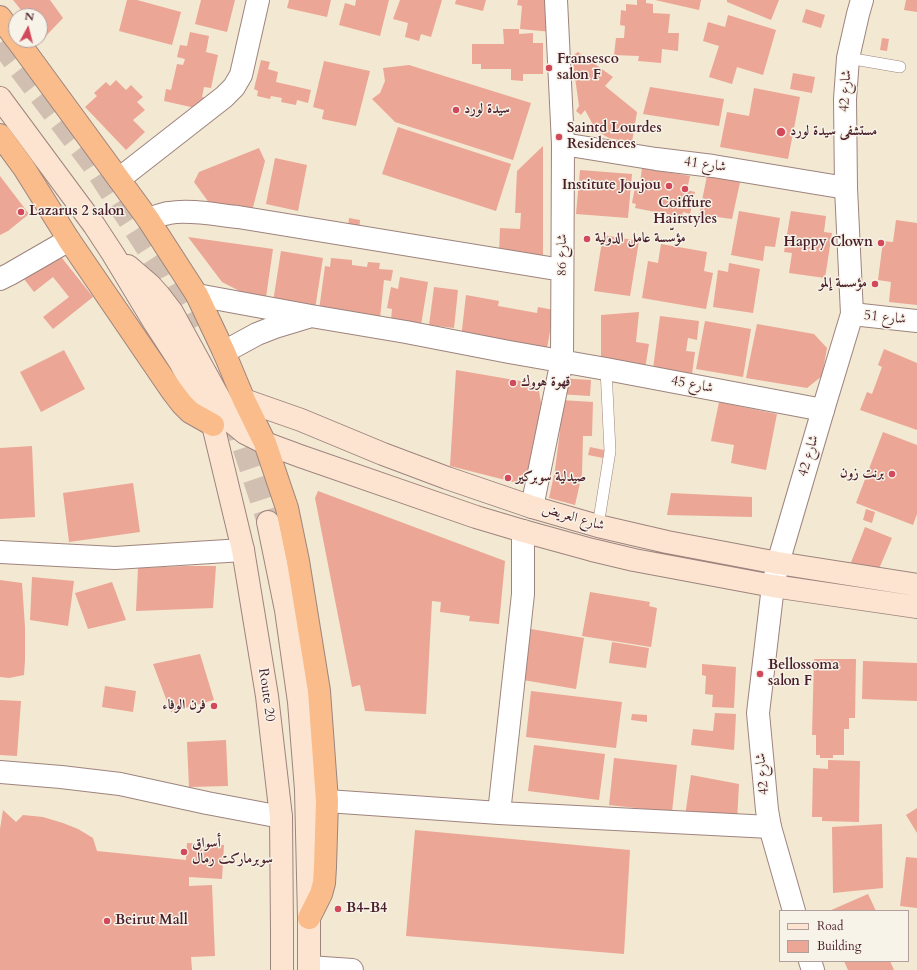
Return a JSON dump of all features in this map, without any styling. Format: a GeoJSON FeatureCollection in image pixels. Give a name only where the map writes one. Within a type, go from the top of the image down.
{"type":"FeatureCollection","features":[{"type":"Feature","properties":{"kind":"highway"},"geometry":{"type":"LineString","coordinates":[[0,17],[8,28]]}},
{"type":"Feature","properties":{"kind":"highway"},"geometry":{"type":"LineString","coordinates":[[23,48],[148,219],[197,295],[265,443],[287,508],[298,561],[319,691],[327,801],[324,883],[321,894],[309,918]]}},
{"type":"Feature","properties":{"kind":"highway"},"geometry":{"type":"LineString","coordinates":[[0,135],[24,168],[68,240],[172,391],[190,412],[213,425]]}},
{"type":"Feature","properties":{"kind":"main road"},"geometry":{"type":"LineString","coordinates":[[0,98],[94,225],[113,254]]}},
{"type":"Feature","properties":{"kind":"main road","name":"Route 20"},"geometry":{"type":"LineString","coordinates":[[113,254],[180,362],[213,425],[243,550],[267,696],[280,817],[282,970]]}},
{"type":"Feature","properties":{"kind":"main road","name":"شارع العريض"},"geometry":{"type":"LineString","coordinates":[[113,254],[148,284],[172,312],[234,424],[245,433],[265,443],[476,517],[592,550],[634,560],[773,586],[917,607]]}},
{"type":"Feature","properties":{"kind":"main road","name":"شارع العريض"},"geometry":{"type":"LineString","coordinates":[[244,400],[301,420],[383,454],[447,478],[532,507],[598,526],[667,542],[778,563],[917,585]]}},
{"type":"Feature","properties":{"kind":"main road"},"geometry":{"type":"LineString","coordinates":[[268,522],[286,610],[299,702],[306,790],[309,968]]}},
{"type":"Feature","properties":{"kind":"street"},"geometry":{"type":"LineString","coordinates":[[118,179],[224,97],[234,87],[241,76],[258,0]]}},
{"type":"Feature","properties":{"kind":"street","name":"شارع 86"},"geometry":{"type":"LineString","coordinates":[[532,507],[562,360],[563,144],[556,0]]}},
{"type":"Feature","properties":{"kind":"street","name":"شارع 42"},"geometry":{"type":"LineString","coordinates":[[794,910],[770,828],[758,713],[773,586],[778,563],[852,314],[846,188],[845,99],[848,58],[862,0]]}},
{"type":"Feature","properties":{"kind":"street","name":"شارع 41"},"geometry":{"type":"LineString","coordinates":[[563,144],[656,159],[713,166],[846,188]]}},
{"type":"Feature","properties":{"kind":"street"},"geometry":{"type":"LineString","coordinates":[[148,219],[170,213],[183,212],[220,215],[562,270]]}},
{"type":"Feature","properties":{"kind":"street"},"geometry":{"type":"LineString","coordinates":[[0,279],[68,240]]}},
{"type":"Feature","properties":{"kind":"street","name":"شارع 45"},"geometry":{"type":"LineString","coordinates":[[197,295],[509,352],[562,360],[823,410]]}},
{"type":"Feature","properties":{"kind":"street","name":"شارع 51"},"geometry":{"type":"LineString","coordinates":[[852,314],[917,321]]}},
{"type":"Feature","properties":{"kind":"street"},"geometry":{"type":"LineString","coordinates":[[224,352],[257,334],[274,327],[311,316]]}},
{"type":"Feature","properties":{"kind":"street"},"geometry":{"type":"LineString","coordinates":[[499,813],[523,594],[523,531]]}},
{"type":"Feature","properties":{"kind":"street"},"geometry":{"type":"LineString","coordinates":[[0,552],[115,558],[243,550]]}},
{"type":"Feature","properties":{"kind":"street"},"geometry":{"type":"LineString","coordinates":[[0,772],[120,784],[280,817]]}},
{"type":"Feature","properties":{"kind":"street"},"geometry":{"type":"LineString","coordinates":[[327,801],[499,813],[770,828]]}},
{"type":"Feature","properties":{"kind":"street"},"geometry":{"type":"LineString","coordinates":[[309,968],[352,970]]}},
{"type":"Feature","properties":{"kind":"lane"},"geometry":{"type":"LineString","coordinates":[[848,58],[900,67]]}},
{"type":"Feature","properties":{"kind":"lane"},"geometry":{"type":"LineString","coordinates":[[598,526],[610,451],[606,369]]}},
{"type":"Feature","properties":{"kind":"building"},"geometry":{"type":"Polygon","coordinates":[[[13,0],[50,0],[63,18],[48,34],[48,8],[20,8],[13,0]]]}},
{"type":"Feature","properties":{"kind":"building"},"geometry":{"type":"Polygon","coordinates":[[[127,0],[137,0],[181,12],[172,45],[119,31],[127,0]]]}},
{"type":"Feature","properties":{"kind":"building"},"geometry":{"type":"Polygon","coordinates":[[[201,0],[235,0],[227,32],[195,24],[201,0]]]}},
{"type":"Feature","properties":{"kind":"building"},"geometry":{"type":"Polygon","coordinates":[[[289,0],[331,0],[327,17],[287,8],[289,0]]]}},
{"type":"Feature","properties":{"kind":"building"},"geometry":{"type":"Polygon","coordinates":[[[356,0],[389,0],[380,36],[339,25],[345,3],[355,6],[356,0]]]}},
{"type":"Feature","properties":{"kind":"building"},"geometry":{"type":"Polygon","coordinates":[[[400,0],[442,0],[431,37],[421,34],[419,41],[405,37],[408,23],[393,19],[400,0]]]}},
{"type":"Feature","properties":{"kind":"building"},"geometry":{"type":"Polygon","coordinates":[[[456,0],[486,0],[483,11],[455,4],[456,0]]]}},
{"type":"Feature","properties":{"kind":"building"},"geometry":{"type":"Polygon","coordinates":[[[518,0],[555,0],[552,32],[520,29],[522,6],[517,5],[518,0]]]}},
{"type":"Feature","properties":{"kind":"building"},"geometry":{"type":"Polygon","coordinates":[[[637,0],[646,0],[646,3],[653,4],[653,13],[670,14],[668,33],[679,33],[678,51],[662,49],[661,63],[638,61],[639,56],[614,55],[616,38],[624,38],[625,26],[620,25],[621,10],[626,11],[626,4],[637,5],[637,0]]]}},
{"type":"Feature","properties":{"kind":"building"},"geometry":{"type":"Polygon","coordinates":[[[655,0],[701,0],[699,10],[655,0]]]}},
{"type":"Feature","properties":{"kind":"building"},"geometry":{"type":"Polygon","coordinates":[[[727,0],[779,0],[771,20],[727,2],[727,0]]]}},
{"type":"Feature","properties":{"kind":"building"},"geometry":{"type":"Polygon","coordinates":[[[906,0],[917,0],[917,12],[904,10],[906,0]]]}},
{"type":"Feature","properties":{"kind":"building"},"geometry":{"type":"Polygon","coordinates":[[[806,9],[825,15],[821,28],[802,22],[806,9]]]}},
{"type":"Feature","properties":{"kind":"building"},"geometry":{"type":"Polygon","coordinates":[[[728,15],[776,30],[763,75],[737,67],[732,84],[709,77],[719,46],[703,41],[708,22],[725,27],[728,15]]]}},
{"type":"Feature","properties":{"kind":"building"},"geometry":{"type":"Polygon","coordinates":[[[503,29],[519,29],[519,34],[533,33],[533,43],[543,43],[543,74],[523,74],[523,81],[511,80],[511,69],[481,69],[481,64],[472,64],[472,44],[504,44],[503,29]]]}},
{"type":"Feature","properties":{"kind":"building"},"geometry":{"type":"Polygon","coordinates":[[[190,32],[209,36],[206,52],[218,55],[211,88],[204,87],[202,97],[207,98],[204,110],[164,101],[166,89],[171,90],[177,64],[183,65],[185,59],[177,57],[180,45],[187,46],[190,32]]]}},
{"type":"Feature","properties":{"kind":"building"},"geometry":{"type":"Polygon","coordinates":[[[882,38],[889,39],[887,51],[880,50],[882,38]]]}},
{"type":"Feature","properties":{"kind":"building"},"geometry":{"type":"Polygon","coordinates":[[[578,52],[613,77],[605,86],[637,112],[632,142],[609,138],[600,133],[592,123],[585,110],[581,115],[576,111],[579,106],[572,56],[578,52]]]}},
{"type":"Feature","properties":{"kind":"building"},"geometry":{"type":"Polygon","coordinates":[[[261,60],[270,62],[268,69],[278,72],[276,82],[311,90],[308,103],[297,100],[296,105],[281,102],[282,98],[271,96],[270,99],[257,96],[258,91],[254,89],[261,60]]]}},
{"type":"Feature","properties":{"kind":"building"},"geometry":{"type":"Polygon","coordinates":[[[324,61],[370,71],[356,126],[322,119],[324,110],[313,107],[324,61]]]}},
{"type":"Feature","properties":{"kind":"building","name":"سيدة لورد"},"geometry":{"type":"Polygon","coordinates":[[[409,65],[531,103],[513,160],[395,122],[372,99],[380,93],[385,81],[383,68],[409,65]]]}},
{"type":"Feature","properties":{"kind":"building"},"geometry":{"type":"Polygon","coordinates":[[[793,73],[815,77],[812,93],[790,89],[793,73]]]}},
{"type":"Feature","properties":{"kind":"building"},"geometry":{"type":"Polygon","coordinates":[[[116,80],[126,90],[131,85],[143,97],[137,102],[145,110],[133,120],[145,132],[126,150],[85,107],[97,96],[94,93],[106,82],[110,86],[116,80]]]}},
{"type":"Feature","properties":{"kind":"building"},"geometry":{"type":"Polygon","coordinates":[[[650,87],[724,99],[719,126],[643,114],[650,87]]]}},
{"type":"Feature","properties":{"kind":"building"},"geometry":{"type":"Polygon","coordinates":[[[754,88],[800,97],[788,159],[720,147],[727,112],[749,116],[754,88]]]}},
{"type":"Feature","properties":{"kind":"building"},"geometry":{"type":"Polygon","coordinates":[[[398,127],[511,164],[496,211],[382,174],[398,127]]]}},
{"type":"Feature","properties":{"kind":"building"},"geometry":{"type":"Polygon","coordinates":[[[543,146],[543,262],[499,254],[500,228],[520,229],[521,213],[515,213],[517,171],[543,146]]]}},
{"type":"Feature","properties":{"kind":"building"},"geometry":{"type":"Polygon","coordinates":[[[259,148],[265,161],[251,215],[215,211],[194,182],[199,172],[259,148]]]}},
{"type":"Feature","properties":{"kind":"building"},"geometry":{"type":"Polygon","coordinates":[[[275,158],[307,165],[298,211],[266,204],[275,158]]]}},
{"type":"Feature","properties":{"kind":"building"},"geometry":{"type":"Polygon","coordinates":[[[642,168],[690,176],[687,190],[695,192],[690,214],[683,212],[682,217],[635,208],[636,204],[632,203],[636,182],[640,183],[642,168]]]}},
{"type":"Feature","properties":{"kind":"building"},"geometry":{"type":"Polygon","coordinates":[[[580,170],[632,174],[628,218],[576,214],[580,170]]]}},
{"type":"Feature","properties":{"kind":"building"},"geometry":{"type":"Polygon","coordinates":[[[708,171],[741,178],[732,219],[717,217],[716,224],[698,220],[708,171]]]}},
{"type":"Feature","properties":{"kind":"building"},"geometry":{"type":"Polygon","coordinates":[[[0,176],[29,214],[8,231],[0,235],[0,176]]]}},
{"type":"Feature","properties":{"kind":"building"},"geometry":{"type":"Polygon","coordinates":[[[739,211],[780,218],[775,247],[765,246],[763,261],[731,255],[739,211]]]}},
{"type":"Feature","properties":{"kind":"building"},"geometry":{"type":"Polygon","coordinates":[[[791,211],[826,216],[824,232],[832,233],[825,278],[789,273],[792,253],[784,252],[791,211]]]}},
{"type":"Feature","properties":{"kind":"building"},"geometry":{"type":"Polygon","coordinates":[[[349,218],[360,220],[359,231],[348,229],[349,218]]]}},
{"type":"Feature","properties":{"kind":"building"},"geometry":{"type":"Polygon","coordinates":[[[896,220],[917,223],[917,305],[889,302],[891,282],[878,280],[883,241],[893,242],[896,220]]]}},
{"type":"Feature","properties":{"kind":"building"},"geometry":{"type":"Polygon","coordinates":[[[603,235],[639,241],[630,296],[594,291],[603,235]]]}},
{"type":"Feature","properties":{"kind":"building"},"geometry":{"type":"Polygon","coordinates":[[[188,237],[273,249],[265,304],[222,282],[188,237]]]}},
{"type":"Feature","properties":{"kind":"building"},"geometry":{"type":"Polygon","coordinates":[[[661,244],[707,252],[704,271],[713,273],[706,309],[642,298],[648,261],[658,263],[661,244]]]}},
{"type":"Feature","properties":{"kind":"building"},"geometry":{"type":"Polygon","coordinates":[[[281,251],[323,258],[315,309],[273,302],[281,251]]]}},
{"type":"Feature","properties":{"kind":"building"},"geometry":{"type":"Polygon","coordinates":[[[58,253],[93,297],[53,329],[43,317],[69,297],[53,277],[34,292],[24,279],[58,253]]]}},
{"type":"Feature","properties":{"kind":"building"},"geometry":{"type":"Polygon","coordinates":[[[331,258],[352,260],[352,265],[367,267],[368,262],[380,263],[379,269],[393,270],[391,281],[384,280],[380,318],[319,310],[325,266],[330,267],[331,258]]]}},
{"type":"Feature","properties":{"kind":"building"},"geometry":{"type":"Polygon","coordinates":[[[729,263],[760,269],[753,313],[713,307],[718,270],[728,272],[729,263]]]}},
{"type":"Feature","properties":{"kind":"building"},"geometry":{"type":"Polygon","coordinates":[[[400,277],[428,282],[421,325],[391,320],[392,309],[387,308],[391,287],[398,289],[400,277]]]}},
{"type":"Feature","properties":{"kind":"building"},"geometry":{"type":"Polygon","coordinates":[[[434,287],[458,290],[454,328],[429,325],[434,287]]]}},
{"type":"Feature","properties":{"kind":"building"},"geometry":{"type":"Polygon","coordinates":[[[466,295],[499,301],[498,306],[537,313],[538,307],[554,310],[547,348],[461,338],[466,295]]]}},
{"type":"Feature","properties":{"kind":"building"},"geometry":{"type":"Polygon","coordinates":[[[639,312],[636,342],[649,344],[645,369],[601,362],[601,315],[639,312]]]}},
{"type":"Feature","properties":{"kind":"building"},"geometry":{"type":"Polygon","coordinates":[[[660,316],[699,321],[697,340],[688,338],[686,351],[695,352],[692,374],[653,369],[660,316]]]}},
{"type":"Feature","properties":{"kind":"building"},"geometry":{"type":"Polygon","coordinates":[[[705,321],[751,329],[743,377],[696,369],[705,321]]]}},
{"type":"Feature","properties":{"kind":"building"},"geometry":{"type":"Polygon","coordinates":[[[757,324],[814,334],[827,348],[822,376],[807,388],[746,378],[757,324]]]}},
{"type":"Feature","properties":{"kind":"building"},"geometry":{"type":"Polygon","coordinates":[[[884,349],[917,363],[917,430],[860,410],[867,392],[872,394],[882,367],[878,365],[884,349]]]}},
{"type":"Feature","properties":{"kind":"building"},"geometry":{"type":"Polygon","coordinates":[[[64,350],[85,389],[41,412],[20,372],[64,350]]]}},
{"type":"Feature","properties":{"kind":"building"},"geometry":{"type":"Polygon","coordinates":[[[456,370],[532,383],[539,391],[542,409],[529,486],[450,466],[456,370]]]}},
{"type":"Feature","properties":{"kind":"building"},"geometry":{"type":"Polygon","coordinates":[[[559,378],[591,380],[590,396],[558,394],[559,378]]]}},
{"type":"Feature","properties":{"kind":"building"},"geometry":{"type":"Polygon","coordinates":[[[561,400],[593,402],[592,436],[583,436],[582,474],[575,505],[549,498],[555,470],[560,430],[561,400]]]}},
{"type":"Feature","properties":{"kind":"building"},"geometry":{"type":"Polygon","coordinates":[[[719,402],[777,414],[766,470],[731,463],[734,445],[711,441],[719,402]]]}},
{"type":"Feature","properties":{"kind":"building","name":"برنت زون"},"geometry":{"type":"Polygon","coordinates":[[[883,432],[917,445],[917,514],[913,525],[856,503],[883,432]]]}},
{"type":"Feature","properties":{"kind":"building"},"geometry":{"type":"Polygon","coordinates":[[[32,446],[35,517],[0,519],[0,448],[32,446]]]}},
{"type":"Feature","properties":{"kind":"building"},"geometry":{"type":"Polygon","coordinates":[[[590,447],[604,450],[603,458],[588,455],[590,447]]]}},
{"type":"Feature","properties":{"kind":"building"},"geometry":{"type":"Polygon","coordinates":[[[133,483],[140,532],[69,542],[63,493],[133,483]]]}},
{"type":"Feature","properties":{"kind":"building"},"geometry":{"type":"Polygon","coordinates":[[[318,491],[505,561],[499,624],[469,621],[470,616],[440,612],[441,602],[432,601],[426,714],[365,711],[360,685],[352,687],[315,498],[318,491]]]}},
{"type":"Feature","properties":{"kind":"building"},"geometry":{"type":"Polygon","coordinates":[[[671,493],[752,497],[752,517],[667,515],[671,493]]]}},
{"type":"Feature","properties":{"kind":"building"},"geometry":{"type":"Polygon","coordinates":[[[866,509],[875,512],[872,523],[863,520],[866,509]]]}},
{"type":"Feature","properties":{"kind":"building"},"geometry":{"type":"Polygon","coordinates":[[[865,527],[892,538],[876,576],[850,565],[865,527]]]}},
{"type":"Feature","properties":{"kind":"building"},"geometry":{"type":"Polygon","coordinates":[[[216,566],[213,608],[136,611],[138,568],[216,566]]]}},
{"type":"Feature","properties":{"kind":"building"},"geometry":{"type":"Polygon","coordinates":[[[32,577],[74,581],[68,626],[30,620],[32,577]]]}},
{"type":"Feature","properties":{"kind":"building"},"geometry":{"type":"Polygon","coordinates":[[[0,580],[22,583],[25,627],[24,675],[9,678],[0,677],[0,580]]]}},
{"type":"Feature","properties":{"kind":"building"},"geometry":{"type":"Polygon","coordinates":[[[112,582],[126,620],[88,629],[75,593],[112,582]]]}},
{"type":"Feature","properties":{"kind":"building"},"geometry":{"type":"Polygon","coordinates":[[[590,592],[650,602],[649,606],[657,608],[651,647],[582,636],[590,592]]]}},
{"type":"Feature","properties":{"kind":"building"},"geometry":{"type":"Polygon","coordinates":[[[531,629],[584,638],[576,689],[523,680],[531,629]]]}},
{"type":"Feature","properties":{"kind":"building"},"geometry":{"type":"Polygon","coordinates":[[[612,642],[649,648],[646,668],[609,663],[612,642]]]}},
{"type":"Feature","properties":{"kind":"building"},"geometry":{"type":"Polygon","coordinates":[[[200,654],[214,700],[171,712],[153,664],[200,654]]]}},
{"type":"Feature","properties":{"kind":"building"},"geometry":{"type":"Polygon","coordinates":[[[814,659],[856,659],[855,718],[849,718],[849,729],[844,729],[844,755],[833,755],[833,758],[820,758],[820,755],[816,755],[816,735],[812,735],[814,659]]]}},
{"type":"Feature","properties":{"kind":"building"},"geometry":{"type":"Polygon","coordinates":[[[863,661],[917,663],[917,701],[862,699],[863,661]]]}},
{"type":"Feature","properties":{"kind":"building"},"geometry":{"type":"Polygon","coordinates":[[[702,664],[736,667],[734,708],[712,707],[713,695],[705,694],[706,676],[702,675],[702,664]]]}},
{"type":"Feature","properties":{"kind":"building"},"geometry":{"type":"Polygon","coordinates":[[[105,686],[136,691],[133,712],[102,707],[105,686]]]}},
{"type":"Feature","properties":{"kind":"building"},"geometry":{"type":"Polygon","coordinates":[[[531,691],[622,702],[616,748],[526,737],[531,691]]]}},
{"type":"Feature","properties":{"kind":"building"},"geometry":{"type":"Polygon","coordinates":[[[0,700],[21,701],[17,756],[0,755],[0,700]]]}},
{"type":"Feature","properties":{"kind":"building"},"geometry":{"type":"Polygon","coordinates":[[[715,713],[736,714],[734,750],[691,745],[693,729],[713,731],[715,713]]]}},
{"type":"Feature","properties":{"kind":"building"},"geometry":{"type":"Polygon","coordinates":[[[632,714],[647,715],[647,722],[631,720],[632,714]]]}},
{"type":"Feature","properties":{"kind":"building"},"geometry":{"type":"Polygon","coordinates":[[[226,740],[228,786],[189,787],[187,742],[226,740]]]}},
{"type":"Feature","properties":{"kind":"building"},"geometry":{"type":"Polygon","coordinates":[[[534,745],[605,754],[599,800],[528,791],[534,745]]]}},
{"type":"Feature","properties":{"kind":"building"},"geometry":{"type":"Polygon","coordinates":[[[614,758],[677,765],[672,812],[609,805],[614,758]]]}},
{"type":"Feature","properties":{"kind":"building"},"geometry":{"type":"Polygon","coordinates":[[[828,760],[860,761],[859,822],[822,821],[822,817],[812,817],[813,768],[828,769],[828,760]]]}},
{"type":"Feature","properties":{"kind":"building"},"geometry":{"type":"Polygon","coordinates":[[[691,775],[739,784],[737,821],[685,816],[691,775]]]}},
{"type":"Feature","properties":{"kind":"building"},"geometry":{"type":"Polygon","coordinates":[[[917,808],[917,833],[906,815],[917,808]]]}},
{"type":"Feature","properties":{"kind":"building","name":"Beirut Mall"},"geometry":{"type":"Polygon","coordinates":[[[3,810],[16,822],[23,815],[43,817],[78,829],[93,838],[97,851],[186,860],[187,843],[224,845],[222,879],[189,877],[189,886],[212,885],[215,956],[191,957],[192,970],[0,970],[0,829],[3,810]]]}},
{"type":"Feature","properties":{"kind":"building"},"geometry":{"type":"Polygon","coordinates":[[[882,824],[883,888],[833,893],[832,827],[882,824]]]}},
{"type":"Feature","properties":{"kind":"building"},"geometry":{"type":"Polygon","coordinates":[[[415,830],[630,850],[624,954],[406,936],[415,830]]]}},
{"type":"Feature","properties":{"kind":"building"},"geometry":{"type":"Polygon","coordinates":[[[906,857],[917,858],[917,908],[900,906],[906,857]]]}},
{"type":"Feature","properties":{"kind":"building"},"geometry":{"type":"Polygon","coordinates":[[[868,894],[876,910],[831,910],[868,894]]]}},
{"type":"Feature","properties":{"kind":"building"},"geometry":{"type":"Polygon","coordinates":[[[844,962],[890,962],[894,970],[848,970],[844,962]]]}},
{"type":"Feature","properties":{"kind":"tunnel"},"geometry":{"type":"LineString","coordinates":[[0,43],[93,165],[161,270],[192,329]]}},
{"type":"Feature","properties":{"kind":"tunnel"},"geometry":{"type":"LineString","coordinates":[[232,417],[268,522]]}},
{"type":"Feature","properties":{"kind":"place","name":"Fransesco salon F"},"geometry":{"type":"Point","coordinates":[549,68]}},
{"type":"Feature","properties":{"kind":"place","name":"سيدة لورد"},"geometry":{"type":"Point","coordinates":[456,110]}},
{"type":"Feature","properties":{"kind":"place","name":"مستشفى سيدة لورد"},"geometry":{"type":"Point","coordinates":[781,132]}},
{"type":"Feature","properties":{"kind":"place","name":"Saintd Lourdes Residences"},"geometry":{"type":"Point","coordinates":[559,137]}},
{"type":"Feature","properties":{"kind":"place","name":"Institute Joujou"},"geometry":{"type":"Point","coordinates":[669,186]}},
{"type":"Feature","properties":{"kind":"place","name":"Coiffure Hairstyles"},"geometry":{"type":"Point","coordinates":[685,189]}},
{"type":"Feature","properties":{"kind":"place","name":"Lazarus 2 salon"},"geometry":{"type":"Point","coordinates":[21,212]}},
{"type":"Feature","properties":{"kind":"place","name":"مؤسّسة عامل الدولية"},"geometry":{"type":"Point","coordinates":[587,239]}},
{"type":"Feature","properties":{"kind":"place","name":"Happy Clown"},"geometry":{"type":"Point","coordinates":[881,243]}},
{"type":"Feature","properties":{"kind":"place","name":"مؤسسة إلمو"},"geometry":{"type":"Point","coordinates":[875,284]}},
{"type":"Feature","properties":{"kind":"place","name":"قهوة هووك"},"geometry":{"type":"Point","coordinates":[513,383]}},
{"type":"Feature","properties":{"kind":"place","name":"برنت زون"},"geometry":{"type":"Point","coordinates":[892,474]}},
{"type":"Feature","properties":{"kind":"place","name":"صيدلية سوبركير"},"geometry":{"type":"Point","coordinates":[508,478]}},
{"type":"Feature","properties":{"kind":"place","name":"Bellossoma salon F"},"geometry":{"type":"Point","coordinates":[760,674]}},
{"type":"Feature","properties":{"kind":"place","name":"فرن الوفاء"},"geometry":{"type":"Point","coordinates":[214,706]}},
{"type":"Feature","properties":{"kind":"place","name":"أسواق سوبرماركت رمال"},"geometry":{"type":"Point","coordinates":[184,852]}},
{"type":"Feature","properties":{"kind":"place","name":"B4-B4"},"geometry":{"type":"Point","coordinates":[338,909]}},
{"type":"Feature","properties":{"kind":"place","name":"Beirut Mall"},"geometry":{"type":"Point","coordinates":[107,921]}}]}
